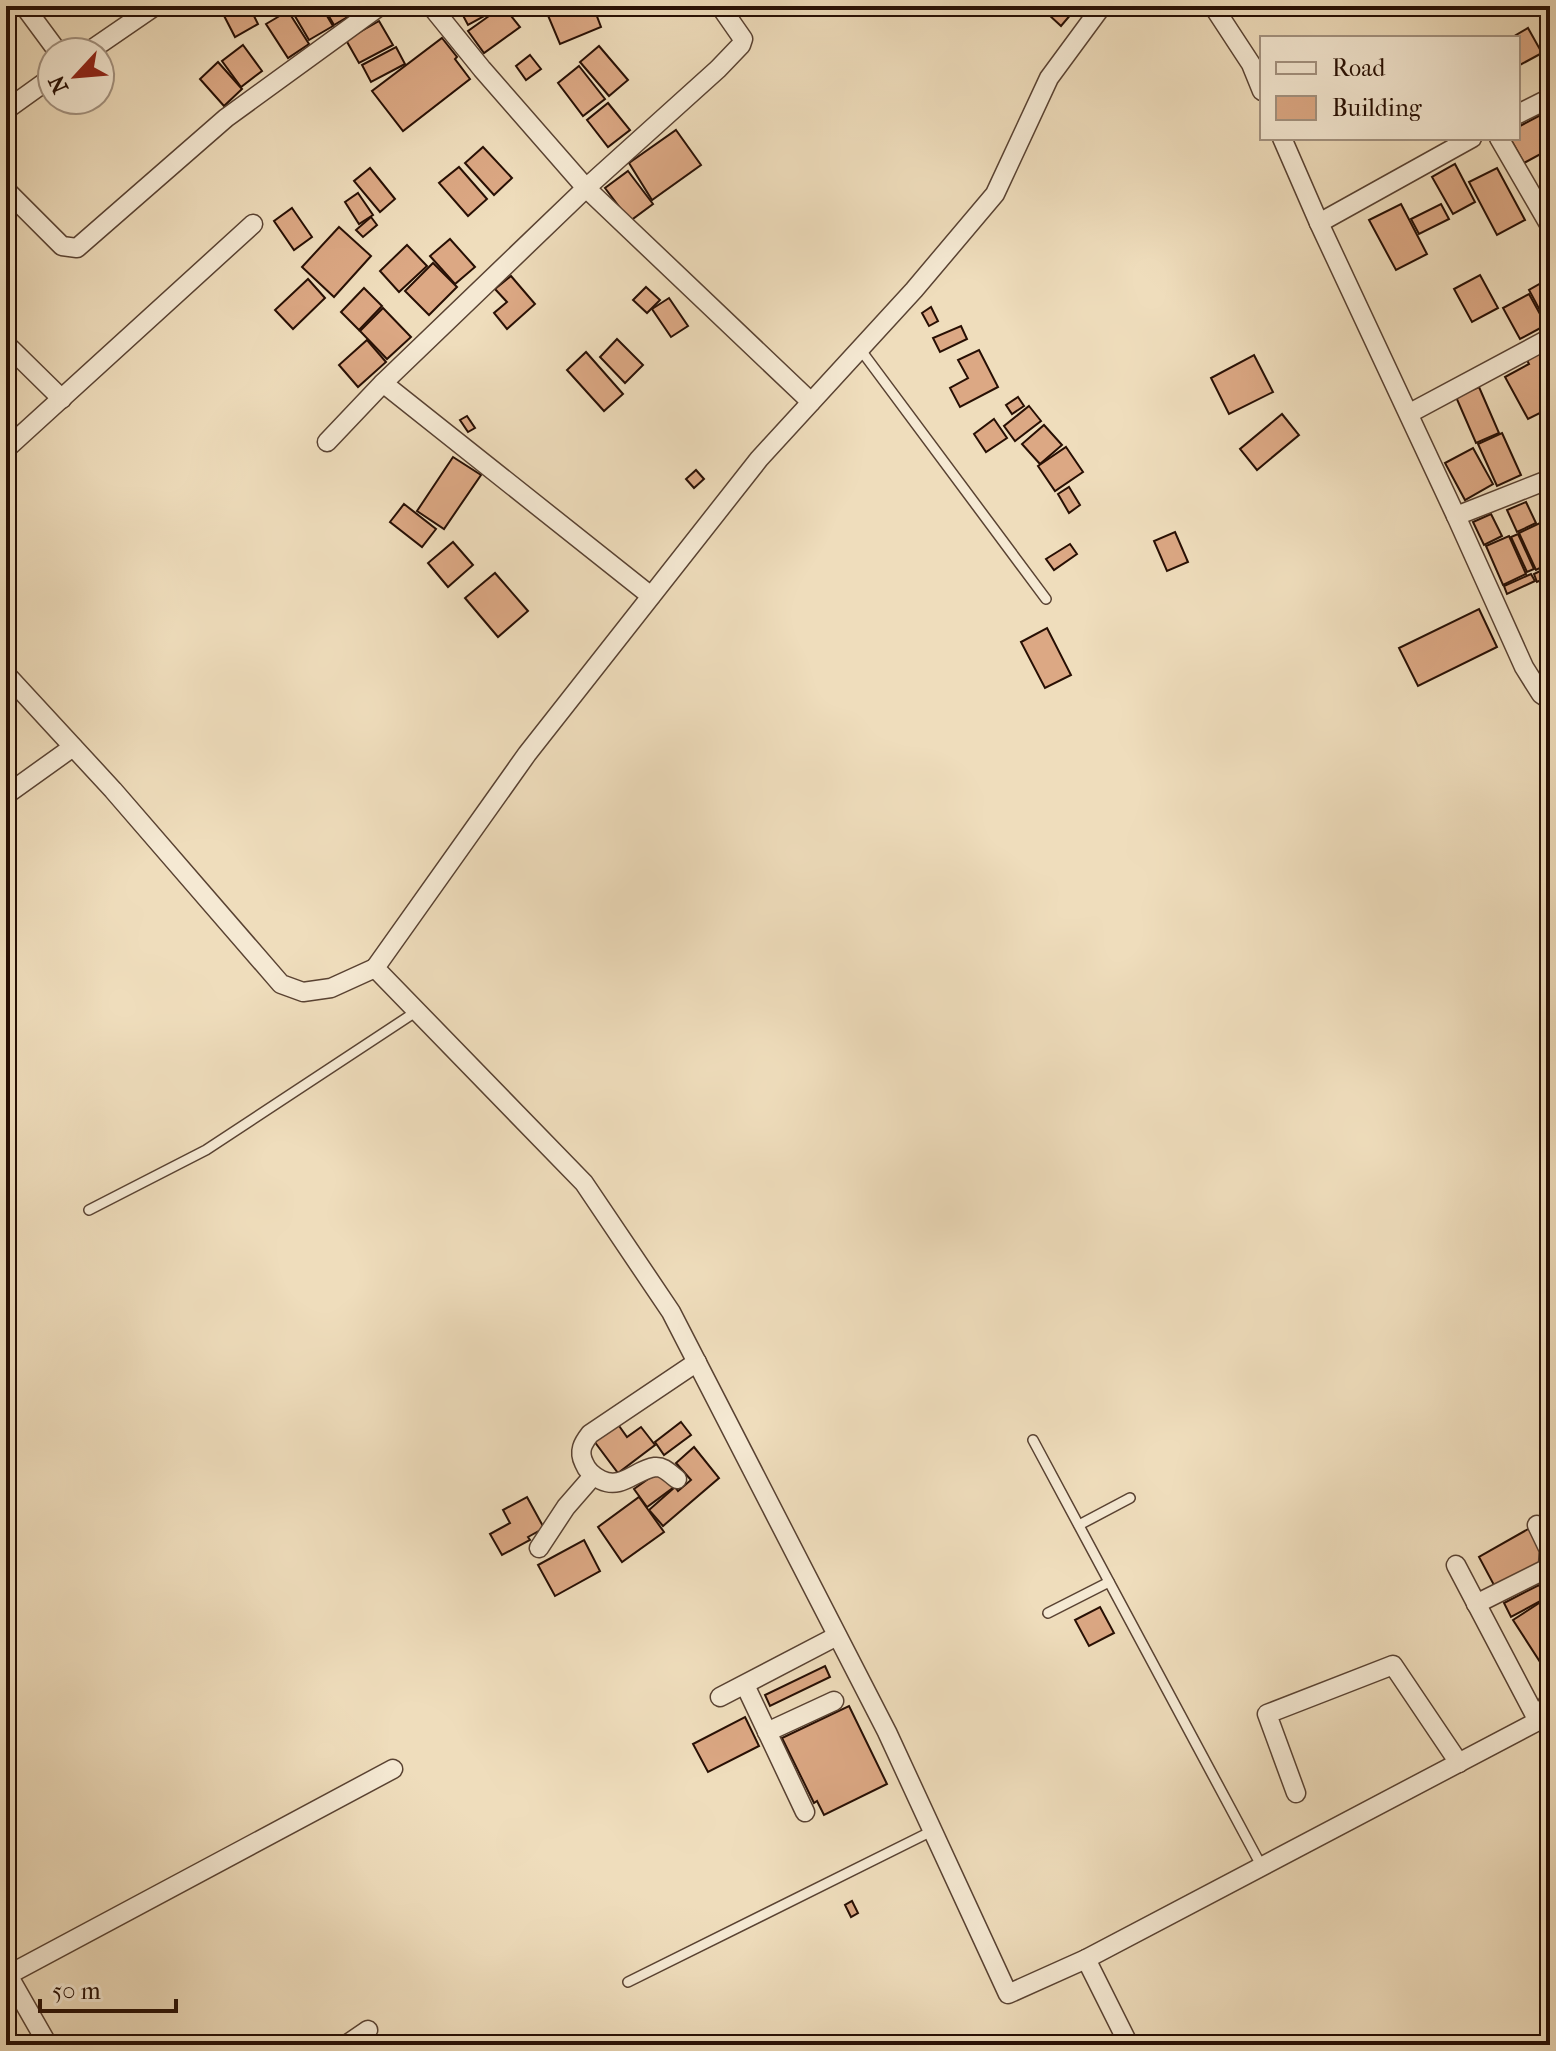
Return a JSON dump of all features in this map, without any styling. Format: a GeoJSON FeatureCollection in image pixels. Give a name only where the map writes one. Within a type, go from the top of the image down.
{"type":"FeatureCollection","features":[{"type":"Feature","properties":{"kind":"street"},"geometry":{"type":"LineString","coordinates":[[24,6],[46,36]]}},
{"type":"Feature","properties":{"kind":"street"},"geometry":{"type":"LineString","coordinates":[[6,190],[62,246],[77,248],[226,118],[380,6]]}},
{"type":"Feature","properties":{"kind":"street"},"geometry":{"type":"LineString","coordinates":[[431,6],[586,188],[811,402]]}},
{"type":"Feature","properties":{"kind":"street"},"geometry":{"type":"LineString","coordinates":[[327,442],[383,383],[586,188],[741,45],[743,39],[720,6]]}},
{"type":"Feature","properties":{"kind":"street"},"geometry":{"type":"LineString","coordinates":[[6,674],[113,790],[281,984],[303,992],[331,988],[375,968],[527,754],[759,459],[914,290],[995,194],[1049,78],[1102,6]]}},
{"type":"Feature","properties":{"kind":"street"},"geometry":{"type":"LineString","coordinates":[[1213,6],[1251,64],[1260,86]]}},
{"type":"Feature","properties":{"kind":"street"},"geometry":{"type":"LineString","coordinates":[[110,36],[151,7]]}},
{"type":"Feature","properties":{"kind":"street"},"geometry":{"type":"LineString","coordinates":[[6,110],[36,88]]}},
{"type":"Feature","properties":{"kind":"street"},"geometry":{"type":"LineString","coordinates":[[1520,113],[1550,98]]}},
{"type":"Feature","properties":{"kind":"street"},"geometry":{"type":"LineString","coordinates":[[1283,140],[1524,667],[1541,694],[1550,700]]}},
{"type":"Feature","properties":{"kind":"street"},"geometry":{"type":"LineString","coordinates":[[1319,223],[1468,140]]}},
{"type":"Feature","properties":{"kind":"street"},"geometry":{"type":"LineString","coordinates":[[1500,140],[1550,226]]}},
{"type":"Feature","properties":{"kind":"street"},"geometry":{"type":"LineString","coordinates":[[6,449],[253,224]]}},
{"type":"Feature","properties":{"kind":"street"},"geometry":{"type":"LineString","coordinates":[[1410,413],[1550,338]]}},
{"type":"Feature","properties":{"kind":"street"},"geometry":{"type":"LineString","coordinates":[[6,344],[62,399]]}},
{"type":"Feature","properties":{"kind":"street"},"geometry":{"type":"LineString","coordinates":[[383,383],[651,596]]}},
{"type":"Feature","properties":{"kind":"street"},"geometry":{"type":"LineString","coordinates":[[1456,516],[1550,479]]}},
{"type":"Feature","properties":{"kind":"street"},"geometry":{"type":"LineString","coordinates":[[6,795],[73,747]]}},
{"type":"Feature","properties":{"kind":"street"},"geometry":{"type":"LineString","coordinates":[[375,968],[584,1183],[671,1312],[887,1732],[1008,1994],[1086,1959],[1538,1721],[1550,1699]]}},
{"type":"Feature","properties":{"kind":"street"},"geometry":{"type":"LineString","coordinates":[[677,1479],[663,1468],[653,1467],[619,1483],[607,1483],[593,1476],[580,1453],[590,1434],[697,1362]]}},
{"type":"Feature","properties":{"kind":"street"},"geometry":{"type":"LineString","coordinates":[[539,1548],[566,1507],[593,1476]]}},
{"type":"Feature","properties":{"kind":"street"},"geometry":{"type":"LineString","coordinates":[[1476,1604],[1548,1568],[1549,1550],[1537,1525]]}},
{"type":"Feature","properties":{"kind":"street"},"geometry":{"type":"LineString","coordinates":[[1456,1565],[1538,1721]]}},
{"type":"Feature","properties":{"kind":"street"},"geometry":{"type":"LineString","coordinates":[[720,1697],[837,1636]]}},
{"type":"Feature","properties":{"kind":"street"},"geometry":{"type":"LineString","coordinates":[[1296,1793],[1267,1714],[1393,1665],[1459,1763]]}},
{"type":"Feature","properties":{"kind":"street"},"geometry":{"type":"LineString","coordinates":[[745,1685],[805,1812]]}},
{"type":"Feature","properties":{"kind":"street"},"geometry":{"type":"LineString","coordinates":[[767,1732],[834,1701]]}},
{"type":"Feature","properties":{"kind":"street"},"geometry":{"type":"LineString","coordinates":[[48,2045],[7,1970],[393,1769]]}},
{"type":"Feature","properties":{"kind":"street"},"geometry":{"type":"LineString","coordinates":[[1086,1959],[1129,2045]]}},
{"type":"Feature","properties":{"kind":"street"},"geometry":{"type":"LineString","coordinates":[[346,2045],[368,2030]]}},
{"type":"Feature","properties":{"kind":"lane"},"geometry":{"type":"LineString","coordinates":[[860,349],[1046,599]]}},
{"type":"Feature","properties":{"kind":"lane"},"geometry":{"type":"LineString","coordinates":[[89,1210],[206,1150],[417,1011]]}},
{"type":"Feature","properties":{"kind":"lane"},"geometry":{"type":"LineString","coordinates":[[1033,1440],[1262,1867]]}},
{"type":"Feature","properties":{"kind":"lane"},"geometry":{"type":"LineString","coordinates":[[1079,1525],[1130,1498]]}},
{"type":"Feature","properties":{"kind":"lane"},"geometry":{"type":"LineString","coordinates":[[1048,1613],[1109,1582]]}},
{"type":"Feature","properties":{"kind":"lane"},"geometry":{"type":"LineString","coordinates":[[628,1982],[932,1831]]}},
{"type":"Feature","properties":{"kind":"building"},"geometry":{"type":"Polygon","coordinates":[[[219,6],[249,6],[258,24],[235,37],[219,6]]]}},
{"type":"Feature","properties":{"kind":"building"},"geometry":{"type":"Polygon","coordinates":[[[289,6],[321,6],[333,26],[309,40],[289,6]]]}},
{"type":"Feature","properties":{"kind":"building"},"geometry":{"type":"Polygon","coordinates":[[[323,6],[352,6],[356,12],[334,25],[323,6]]]}},
{"type":"Feature","properties":{"kind":"building"},"geometry":{"type":"Polygon","coordinates":[[[458,6],[501,6],[501,7],[468,25],[458,6]]]}},
{"type":"Feature","properties":{"kind":"building"},"geometry":{"type":"Polygon","coordinates":[[[503,6],[520,27],[484,53],[468,31],[503,6]]]}},
{"type":"Feature","properties":{"kind":"building"},"geometry":{"type":"Polygon","coordinates":[[[544,6],[593,6],[601,27],[560,44],[544,6]]]}},
{"type":"Feature","properties":{"kind":"building"},"geometry":{"type":"Polygon","coordinates":[[[1057,6],[1078,6],[1061,26],[1049,15],[1057,6]]]}},
{"type":"Feature","properties":{"kind":"building"},"geometry":{"type":"Polygon","coordinates":[[[1269,6],[1292,6],[1274,15],[1269,6]]]}},
{"type":"Feature","properties":{"kind":"building"},"geometry":{"type":"Polygon","coordinates":[[[288,11],[309,44],[288,58],[266,24],[288,11]]]}},
{"type":"Feature","properties":{"kind":"building"},"geometry":{"type":"Polygon","coordinates":[[[379,21],[393,45],[359,63],[346,40],[379,21]]]}},
{"type":"Feature","properties":{"kind":"building"},"geometry":{"type":"Polygon","coordinates":[[[1528,28],[1542,53],[1520,65],[1520,36],[1514,36],[1528,28]]]}},
{"type":"Feature","properties":{"kind":"building"},"geometry":{"type":"Polygon","coordinates":[[[442,38],[470,79],[403,131],[372,91],[442,38]]]}},
{"type":"Feature","properties":{"kind":"building"},"geometry":{"type":"Polygon","coordinates":[[[243,45],[262,71],[241,87],[222,61],[243,45]]]}},
{"type":"Feature","properties":{"kind":"building"},"geometry":{"type":"Polygon","coordinates":[[[599,46],[628,80],[609,96],[580,62],[599,46]]]}},
{"type":"Feature","properties":{"kind":"building"},"geometry":{"type":"Polygon","coordinates":[[[396,47],[405,64],[371,82],[362,65],[396,47]]]}},
{"type":"Feature","properties":{"kind":"building"},"geometry":{"type":"Polygon","coordinates":[[[530,55],[541,69],[526,80],[516,66],[530,55]]]}},
{"type":"Feature","properties":{"kind":"building"},"geometry":{"type":"Polygon","coordinates":[[[218,62],[242,89],[224,106],[200,79],[218,62]]]}},
{"type":"Feature","properties":{"kind":"building"},"geometry":{"type":"Polygon","coordinates":[[[579,66],[605,99],[583,116],[558,83],[579,66]]]}},
{"type":"Feature","properties":{"kind":"building"},"geometry":{"type":"Polygon","coordinates":[[[608,103],[630,130],[608,147],[587,120],[608,103]]]}},
{"type":"Feature","properties":{"kind":"building"},"geometry":{"type":"Polygon","coordinates":[[[1550,110],[1550,149],[1524,163],[1511,140],[1520,140],[1520,126],[1550,110]]]}},
{"type":"Feature","properties":{"kind":"building"},"geometry":{"type":"Polygon","coordinates":[[[676,130],[701,165],[652,200],[629,163],[676,130]]]}},
{"type":"Feature","properties":{"kind":"building"},"geometry":{"type":"Polygon","coordinates":[[[483,147],[512,178],[494,195],[465,163],[483,147]]]}},
{"type":"Feature","properties":{"kind":"building"},"geometry":{"type":"Polygon","coordinates":[[[1455,164],[1475,202],[1453,214],[1432,177],[1455,164]]]}},
{"type":"Feature","properties":{"kind":"building"},"geometry":{"type":"Polygon","coordinates":[[[459,167],[487,199],[468,216],[439,183],[459,167]]]}},
{"type":"Feature","properties":{"kind":"building"},"geometry":{"type":"Polygon","coordinates":[[[370,168],[395,199],[380,212],[354,181],[370,168]]]}},
{"type":"Feature","properties":{"kind":"building"},"geometry":{"type":"Polygon","coordinates":[[[1497,168],[1525,220],[1497,235],[1469,182],[1497,168]]]}},
{"type":"Feature","properties":{"kind":"building"},"geometry":{"type":"Polygon","coordinates":[[[628,171],[653,204],[630,221],[605,188],[628,171]]]}},
{"type":"Feature","properties":{"kind":"building"},"geometry":{"type":"Polygon","coordinates":[[[358,193],[373,215],[359,224],[345,202],[358,193]]]}},
{"type":"Feature","properties":{"kind":"building"},"geometry":{"type":"Polygon","coordinates":[[[1401,204],[1427,254],[1396,270],[1369,220],[1401,204]]]}},
{"type":"Feature","properties":{"kind":"building"},"geometry":{"type":"Polygon","coordinates":[[[1441,204],[1449,219],[1419,234],[1411,219],[1441,204]]]}},
{"type":"Feature","properties":{"kind":"building"},"geometry":{"type":"Polygon","coordinates":[[[292,208],[312,237],[294,250],[274,221],[292,208]]]}},
{"type":"Feature","properties":{"kind":"building"},"geometry":{"type":"Polygon","coordinates":[[[371,217],[377,225],[363,237],[356,230],[371,217]]]}},
{"type":"Feature","properties":{"kind":"building"},"geometry":{"type":"Polygon","coordinates":[[[339,227],[371,256],[334,297],[302,267],[339,227]]]}},
{"type":"Feature","properties":{"kind":"building"},"geometry":{"type":"Polygon","coordinates":[[[450,239],[475,267],[455,284],[430,256],[450,239]]]}},
{"type":"Feature","properties":{"kind":"building"},"geometry":{"type":"Polygon","coordinates":[[[407,245],[427,266],[399,292],[380,271],[407,245]]]}},
{"type":"Feature","properties":{"kind":"building"},"geometry":{"type":"Polygon","coordinates":[[[433,263],[457,287],[429,315],[405,291],[433,263]]]}},
{"type":"Feature","properties":{"kind":"building"},"geometry":{"type":"Polygon","coordinates":[[[1480,275],[1498,308],[1472,322],[1454,289],[1480,275]]]}},
{"type":"Feature","properties":{"kind":"building"},"geometry":{"type":"Polygon","coordinates":[[[511,276],[535,304],[507,329],[494,313],[507,302],[495,289],[511,276]]]}},
{"type":"Feature","properties":{"kind":"building"},"geometry":{"type":"Polygon","coordinates":[[[1550,278],[1550,315],[1544,318],[1529,290],[1550,278]]]}},
{"type":"Feature","properties":{"kind":"building"},"geometry":{"type":"Polygon","coordinates":[[[308,279],[325,298],[293,329],[275,310],[308,279]]]}},
{"type":"Feature","properties":{"kind":"building"},"geometry":{"type":"Polygon","coordinates":[[[646,287],[660,300],[647,313],[633,300],[646,287]]]}},
{"type":"Feature","properties":{"kind":"building"},"geometry":{"type":"Polygon","coordinates":[[[364,288],[382,306],[359,330],[341,312],[364,288]]]}},
{"type":"Feature","properties":{"kind":"building"},"geometry":{"type":"Polygon","coordinates":[[[1529,294],[1546,325],[1520,339],[1503,308],[1529,294]]]}},
{"type":"Feature","properties":{"kind":"building"},"geometry":{"type":"Polygon","coordinates":[[[669,298],[688,326],[671,337],[652,309],[669,298]]]}},
{"type":"Feature","properties":{"kind":"building"},"geometry":{"type":"Polygon","coordinates":[[[931,307],[938,321],[929,326],[922,313],[931,307]]]}},
{"type":"Feature","properties":{"kind":"building"},"geometry":{"type":"Polygon","coordinates":[[[383,308],[411,337],[387,359],[360,331],[383,308]]]}},
{"type":"Feature","properties":{"kind":"building"},"geometry":{"type":"Polygon","coordinates":[[[961,326],[967,339],[940,352],[933,338],[961,326]]]}},
{"type":"Feature","properties":{"kind":"building"},"geometry":{"type":"Polygon","coordinates":[[[617,339],[643,365],[625,383],[600,357],[617,339]]]}},
{"type":"Feature","properties":{"kind":"building"},"geometry":{"type":"Polygon","coordinates":[[[367,340],[386,362],[358,387],[339,365],[367,340]]]}},
{"type":"Feature","properties":{"kind":"building"},"geometry":{"type":"Polygon","coordinates":[[[1550,345],[1550,408],[1528,419],[1505,377],[1529,364],[1526,358],[1550,345]]]}},
{"type":"Feature","properties":{"kind":"building"},"geometry":{"type":"Polygon","coordinates":[[[979,350],[998,387],[960,407],[950,388],[968,378],[958,360],[979,350]]]}},
{"type":"Feature","properties":{"kind":"building"},"geometry":{"type":"Polygon","coordinates":[[[586,352],[623,394],[604,411],[567,370],[586,352]]]}},
{"type":"Feature","properties":{"kind":"building"},"geometry":{"type":"Polygon","coordinates":[[[1254,355],[1273,392],[1229,414],[1211,378],[1254,355]]]}},
{"type":"Feature","properties":{"kind":"building"},"geometry":{"type":"Polygon","coordinates":[[[1479,387],[1499,433],[1476,443],[1456,397],[1479,387]]]}},
{"type":"Feature","properties":{"kind":"building"},"geometry":{"type":"Polygon","coordinates":[[[1018,397],[1024,406],[1012,414],[1006,405],[1018,397]]]}},
{"type":"Feature","properties":{"kind":"building"},"geometry":{"type":"Polygon","coordinates":[[[1029,406],[1041,421],[1015,441],[1004,426],[1029,406]]]}},
{"type":"Feature","properties":{"kind":"building"},"geometry":{"type":"Polygon","coordinates":[[[1282,414],[1299,435],[1257,470],[1240,449],[1282,414]]]}},
{"type":"Feature","properties":{"kind":"building"},"geometry":{"type":"Polygon","coordinates":[[[467,416],[475,428],[468,432],[460,420],[467,416]]]}},
{"type":"Feature","properties":{"kind":"building"},"geometry":{"type":"Polygon","coordinates":[[[994,419],[1007,438],[986,452],[974,434],[994,419]]]}},
{"type":"Feature","properties":{"kind":"building"},"geometry":{"type":"Polygon","coordinates":[[[1044,425],[1062,445],[1040,464],[1022,444],[1044,425]]]}},
{"type":"Feature","properties":{"kind":"building"},"geometry":{"type":"Polygon","coordinates":[[[1502,433],[1521,475],[1497,486],[1478,444],[1502,433]]]}},
{"type":"Feature","properties":{"kind":"building"},"geometry":{"type":"Polygon","coordinates":[[[1066,447],[1083,472],[1055,491],[1038,466],[1066,447]]]}},
{"type":"Feature","properties":{"kind":"building"},"geometry":{"type":"Polygon","coordinates":[[[1473,448],[1493,484],[1465,500],[1445,463],[1473,448]]]}},
{"type":"Feature","properties":{"kind":"building"},"geometry":{"type":"Polygon","coordinates":[[[453,457],[481,475],[444,529],[417,511],[453,457]]]}},
{"type":"Feature","properties":{"kind":"building"},"geometry":{"type":"Polygon","coordinates":[[[696,470],[704,479],[694,488],[686,479],[696,470]]]}},
{"type":"Feature","properties":{"kind":"building"},"geometry":{"type":"Polygon","coordinates":[[[1069,487],[1080,505],[1069,513],[1058,494],[1069,487]]]}},
{"type":"Feature","properties":{"kind":"building"},"geometry":{"type":"Polygon","coordinates":[[[1526,502],[1536,523],[1517,532],[1507,510],[1526,502]]]}},
{"type":"Feature","properties":{"kind":"building"},"geometry":{"type":"Polygon","coordinates":[[[404,504],[436,529],[422,547],[390,522],[404,504]]]}},
{"type":"Feature","properties":{"kind":"building"},"geometry":{"type":"Polygon","coordinates":[[[1491,514],[1502,536],[1484,545],[1473,522],[1491,514]]]}},
{"type":"Feature","properties":{"kind":"building"},"geometry":{"type":"Polygon","coordinates":[[[1542,522],[1550,538],[1550,563],[1536,570],[1519,533],[1542,522]]]}},
{"type":"Feature","properties":{"kind":"building"},"geometry":{"type":"Polygon","coordinates":[[[1175,532],[1188,562],[1167,571],[1154,541],[1175,532]]]}},
{"type":"Feature","properties":{"kind":"building"},"geometry":{"type":"Polygon","coordinates":[[[1518,534],[1534,569],[1527,572],[1511,537],[1518,534]]]}},
{"type":"Feature","properties":{"kind":"building"},"geometry":{"type":"Polygon","coordinates":[[[1509,536],[1526,574],[1503,585],[1486,546],[1509,536]]]}},
{"type":"Feature","properties":{"kind":"building"},"geometry":{"type":"Polygon","coordinates":[[[453,542],[473,565],[448,587],[428,563],[453,542]]]}},
{"type":"Feature","properties":{"kind":"building"},"geometry":{"type":"Polygon","coordinates":[[[1070,544],[1077,554],[1054,570],[1046,559],[1070,544]]]}},
{"type":"Feature","properties":{"kind":"building"},"geometry":{"type":"Polygon","coordinates":[[[1550,566],[1550,576],[1537,582],[1534,574],[1550,566]]]}},
{"type":"Feature","properties":{"kind":"building"},"geometry":{"type":"Polygon","coordinates":[[[495,573],[528,611],[498,637],[465,598],[495,573]]]}},
{"type":"Feature","properties":{"kind":"building"},"geometry":{"type":"Polygon","coordinates":[[[1531,574],[1535,581],[1507,594],[1504,586],[1531,574]]]}},
{"type":"Feature","properties":{"kind":"building"},"geometry":{"type":"Polygon","coordinates":[[[1479,609],[1497,647],[1418,686],[1399,648],[1479,609]]]}},
{"type":"Feature","properties":{"kind":"building"},"geometry":{"type":"Polygon","coordinates":[[[1047,628],[1071,675],[1045,688],[1021,642],[1047,628]]]}},
{"type":"Feature","properties":{"kind":"building"},"geometry":{"type":"Polygon","coordinates":[[[681,1422],[691,1435],[664,1455],[655,1442],[681,1422]]]}},
{"type":"Feature","properties":{"kind":"building"},"geometry":{"type":"Polygon","coordinates":[[[617,1423],[627,1437],[641,1427],[655,1445],[618,1473],[594,1441],[617,1423]]]}},
{"type":"Feature","properties":{"kind":"building"},"geometry":{"type":"Polygon","coordinates":[[[694,1447],[719,1478],[663,1526],[649,1510],[675,1487],[678,1491],[691,1480],[676,1463],[694,1447]]]}},
{"type":"Feature","properties":{"kind":"building"},"geometry":{"type":"Polygon","coordinates":[[[661,1470],[674,1487],[647,1507],[634,1489],[661,1470]]]}},
{"type":"Feature","properties":{"kind":"building"},"geometry":{"type":"Polygon","coordinates":[[[527,1497],[544,1528],[528,1537],[530,1540],[502,1555],[490,1534],[510,1523],[503,1510],[527,1497]]]}},
{"type":"Feature","properties":{"kind":"building"},"geometry":{"type":"Polygon","coordinates":[[[639,1497],[664,1532],[622,1562],[598,1527],[639,1497]]]}},
{"type":"Feature","properties":{"kind":"building"},"geometry":{"type":"Polygon","coordinates":[[[1530,1528],[1547,1558],[1495,1587],[1479,1557],[1530,1528]]]}},
{"type":"Feature","properties":{"kind":"building"},"geometry":{"type":"Polygon","coordinates":[[[584,1540],[600,1571],[555,1596],[538,1565],[584,1540]]]}},
{"type":"Feature","properties":{"kind":"building"},"geometry":{"type":"Polygon","coordinates":[[[1539,1585],[1546,1598],[1511,1617],[1504,1603],[1539,1585]]]}},
{"type":"Feature","properties":{"kind":"building"},"geometry":{"type":"Polygon","coordinates":[[[1550,1596],[1550,1659],[1542,1665],[1513,1620],[1550,1596]]]}},
{"type":"Feature","properties":{"kind":"building"},"geometry":{"type":"Polygon","coordinates":[[[1100,1607],[1114,1633],[1089,1646],[1075,1620],[1100,1607]]]}},
{"type":"Feature","properties":{"kind":"building"},"geometry":{"type":"Polygon","coordinates":[[[825,1666],[830,1677],[770,1706],[765,1695],[825,1666]]]}},
{"type":"Feature","properties":{"kind":"building"},"geometry":{"type":"Polygon","coordinates":[[[849,1706],[887,1784],[824,1815],[817,1801],[814,1803],[782,1738],[849,1706]]]}},
{"type":"Feature","properties":{"kind":"building"},"geometry":{"type":"Polygon","coordinates":[[[745,1717],[759,1746],[708,1772],[693,1744],[745,1717]]]}},
{"type":"Feature","properties":{"kind":"building"},"geometry":{"type":"Polygon","coordinates":[[[852,1901],[858,1913],[851,1917],[845,1905],[852,1901]]]}}]}
